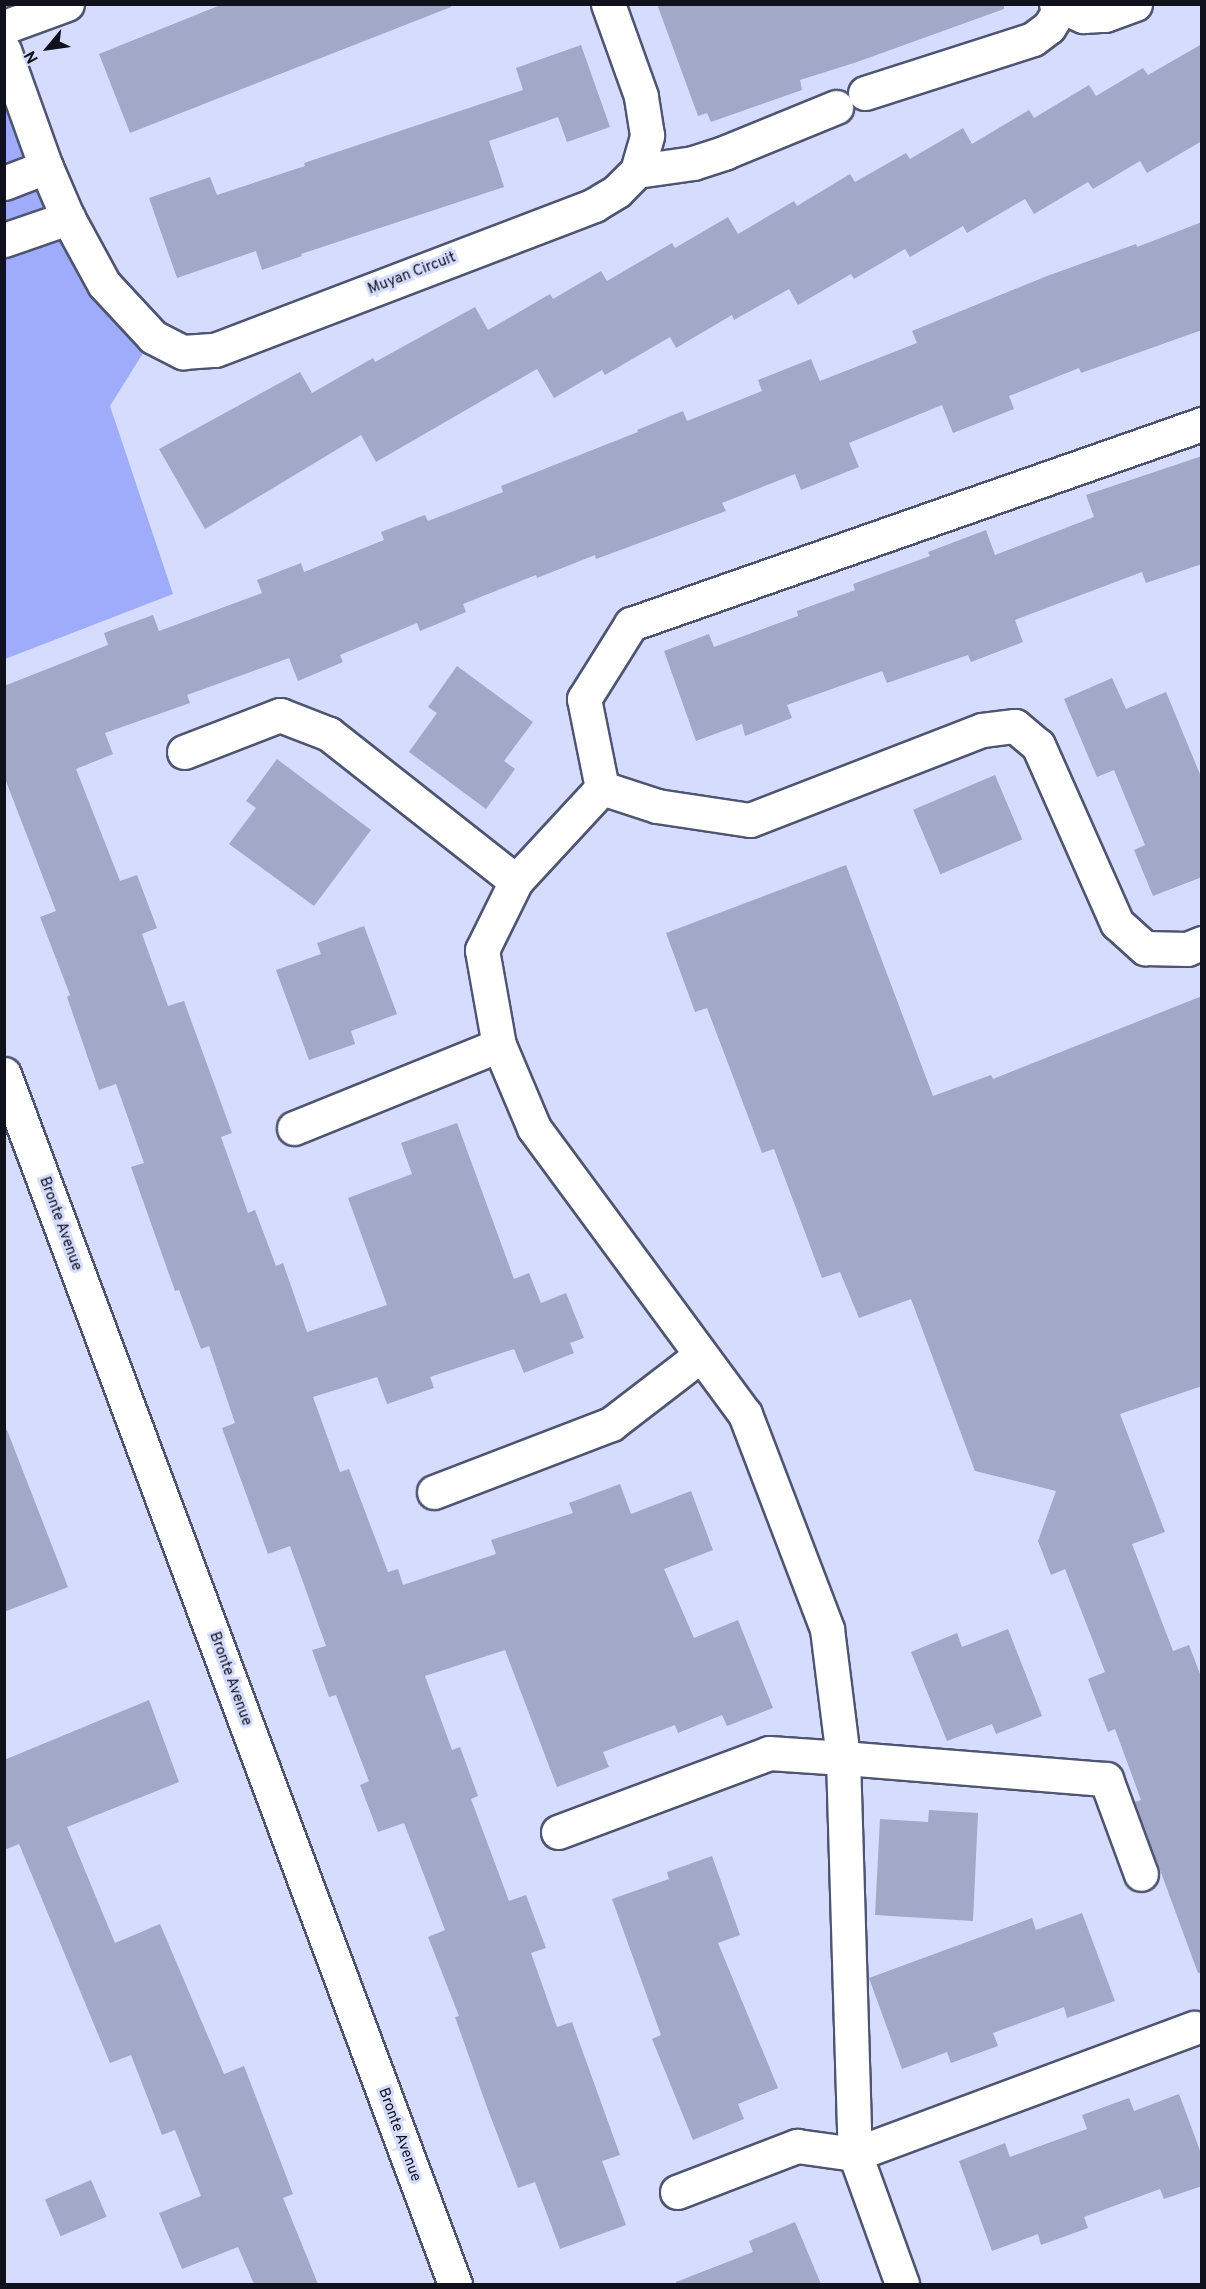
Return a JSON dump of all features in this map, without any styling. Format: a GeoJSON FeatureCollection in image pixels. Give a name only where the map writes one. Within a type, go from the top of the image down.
{"type":"FeatureCollection","features":[{"type":"Feature","properties":{"kind":"street"},"geometry":{"type":"LineString","coordinates":[[4,27],[67,4]]}},
{"type":"Feature","properties":{"kind":"street"},"geometry":{"type":"LineString","coordinates":[[608,4],[641,96],[647,135],[637,171],[704,159],[836,107]]}},
{"type":"Feature","properties":{"kind":"street"},"geometry":{"type":"LineString","coordinates":[[865,93],[1033,39],[1049,27],[1059,6],[1083,16],[1105,15],[1135,4]]}},
{"type":"Feature","properties":{"kind":"street","name":"Muyan Circuit"},"geometry":{"type":"LineString","coordinates":[[4,50],[46,167],[68,218],[104,284],[153,337],[183,352],[215,350],[594,205],[617,191],[637,171]]}},
{"type":"Feature","properties":{"kind":"street"},"geometry":{"type":"LineString","coordinates":[[4,183],[46,167]]}},
{"type":"Feature","properties":{"kind":"street"},"geometry":{"type":"LineString","coordinates":[[4,240],[68,218]]}},
{"type":"Feature","properties":{"kind":"street"},"geometry":{"type":"LineString","coordinates":[[602,788],[584,699],[631,624],[1202,424]]}},
{"type":"Feature","properties":{"kind":"street"},"geometry":{"type":"LineString","coordinates":[[183,752],[280,715],[329,734],[516,881]]}},
{"type":"Feature","properties":{"kind":"street"},"geometry":{"type":"LineString","coordinates":[[602,788],[657,806],[750,820],[982,730],[1015,726],[1038,745],[1117,923],[1145,948],[1187,949],[1202,943]]}},
{"type":"Feature","properties":{"kind":"street"},"geometry":{"type":"LineString","coordinates":[[602,788],[516,881],[482,950],[499,1045],[534,1128],[745,1414],[827,1629],[843,1758],[855,2154],[902,2284]]}},
{"type":"Feature","properties":{"kind":"street"},"geometry":{"type":"LineString","coordinates":[[294,1128],[499,1045]]}},
{"type":"Feature","properties":{"kind":"street","name":"Bronte Avenue"},"geometry":{"type":"LineString","coordinates":[[4,1074],[454,2284]]}},
{"type":"Feature","properties":{"kind":"street"},"geometry":{"type":"LineString","coordinates":[[434,1492],[611,1424],[701,1355]]}},
{"type":"Feature","properties":{"kind":"street"},"geometry":{"type":"LineString","coordinates":[[558,1832],[769,1753],[843,1758],[1106,1779],[1141,1874]]}},
{"type":"Feature","properties":{"kind":"street"},"geometry":{"type":"LineString","coordinates":[[677,2192],[797,2146],[855,2154],[1194,2028]]}},
{"type":"Feature","properties":{"kind":"shaded area"},"geometry":{"type":"Polygon","coordinates":[[[4,50],[46,167],[153,337],[110,406],[173,594],[5,659],[4,50]]]}},
{"type":"Feature","properties":{"kind":"building"},"geometry":{"type":"Polygon","coordinates":[[[223,4],[451,4],[451,7],[130,133],[99,54],[223,4]]]}},
{"type":"Feature","properties":{"kind":"building"},"geometry":{"type":"Polygon","coordinates":[[[657,4],[1004,4],[1004,9],[800,80],[802,90],[711,122],[707,113],[698,116],[657,4]]]}},
{"type":"Feature","properties":{"kind":"building"},"geometry":{"type":"Polygon","coordinates":[[[1202,44],[1202,141],[1147,173],[1140,161],[1093,189],[1088,182],[1034,214],[1025,199],[967,233],[963,226],[910,257],[905,249],[854,279],[851,274],[798,305],[789,289],[734,320],[732,315],[676,348],[670,337],[605,375],[602,370],[554,398],[537,369],[376,462],[361,435],[205,529],[159,449],[300,372],[312,393],[373,358],[375,362],[475,307],[488,330],[550,294],[553,299],[601,271],[607,281],[672,243],[675,248],[728,217],[738,234],[794,201],[797,206],[850,174],[855,182],[906,153],[910,159],[963,128],[972,144],[1029,110],[1034,118],[1089,85],[1096,96],[1143,68],[1148,75],[1202,44]]]}},
{"type":"Feature","properties":{"kind":"building"},"geometry":{"type":"Polygon","coordinates":[[[581,45],[610,127],[567,142],[558,117],[489,141],[504,187],[301,254],[302,256],[262,270],[256,251],[177,278],[149,198],[210,177],[217,195],[305,166],[304,163],[523,90],[516,68],[581,45]]]}},
{"type":"Feature","properties":{"kind":"building"},"geometry":{"type":"Polygon","coordinates":[[[1202,222],[1202,330],[1081,373],[1079,368],[1009,396],[1014,409],[953,433],[942,405],[849,443],[859,467],[801,490],[795,474],[722,503],[726,511],[596,559],[595,555],[537,578],[536,575],[463,604],[466,612],[420,631],[417,623],[340,655],[343,662],[298,681],[289,658],[187,695],[190,703],[105,733],[113,754],[76,769],[120,881],[137,875],[157,928],[142,934],[168,1006],[184,1001],[232,1133],[221,1137],[248,1213],[255,1210],[276,1266],[283,1263],[307,1332],[387,1305],[348,1198],[412,1174],[401,1143],[457,1123],[514,1279],[529,1273],[541,1303],[566,1293],[584,1338],[570,1343],[574,1353],[524,1373],[514,1349],[430,1377],[434,1388],[387,1404],[377,1377],[313,1397],[340,1472],[349,1469],[388,1572],[398,1569],[403,1585],[496,1554],[491,1540],[573,1513],[569,1503],[620,1484],[631,1514],[691,1491],[713,1550],[664,1569],[694,1638],[738,1620],[773,1708],[727,1726],[722,1715],[678,1733],[675,1725],[603,1752],[609,1767],[557,1787],[505,1650],[425,1676],[452,1750],[460,1747],[478,1796],[471,1799],[509,1901],[526,1895],[546,1948],[531,1953],[557,2027],[572,2022],[620,2155],[602,2161],[626,2225],[560,2249],[535,2182],[518,2188],[488,2110],[455,2017],[459,2016],[428,1937],[445,1930],[404,1823],[378,1832],[360,1785],[369,1781],[336,1695],[329,1697],[312,1650],[326,1646],[290,1546],[268,1554],[222,1428],[235,1423],[209,1346],[201,1349],[179,1290],[175,1291],[131,1167],[144,1163],[116,1084],[99,1090],[67,997],[70,995],[40,917],[56,911],[4,776],[4,686],[108,645],[104,633],[153,615],[159,631],[262,593],[257,580],[301,563],[304,572],[384,540],[381,532],[425,515],[428,521],[503,492],[501,486],[638,432],[637,430],[683,411],[687,421],[762,391],[758,380],[811,359],[820,381],[917,343],[912,331],[1047,276],[1136,244],[1137,247],[1202,222]]]}},
{"type":"Feature","properties":{"kind":"building"},"geometry":{"type":"Polygon","coordinates":[[[1202,456],[1202,564],[1146,583],[1142,572],[1015,620],[1023,642],[971,662],[968,655],[887,683],[882,671],[787,705],[792,718],[745,736],[742,724],[696,741],[664,651],[709,634],[714,647],[798,616],[797,611],[855,590],[853,584],[930,556],[928,552],[986,530],[995,555],[1094,517],[1086,495],[1202,456]]]}},
{"type":"Feature","properties":{"kind":"building"},"geometry":{"type":"Polygon","coordinates":[[[457,666],[533,722],[504,761],[515,769],[486,809],[409,752],[437,713],[428,707],[457,666]]]}},
{"type":"Feature","properties":{"kind":"building"},"geometry":{"type":"Polygon","coordinates":[[[1112,678],[1126,709],[1166,692],[1202,779],[1202,877],[1153,896],[1134,850],[1145,845],[1114,770],[1097,777],[1064,699],[1112,678]]]}},
{"type":"Feature","properties":{"kind":"building"},"geometry":{"type":"Polygon","coordinates":[[[277,759],[371,830],[314,906],[229,844],[256,808],[246,801],[277,759]]]}},
{"type":"Feature","properties":{"kind":"building"},"geometry":{"type":"Polygon","coordinates":[[[995,775],[1022,839],[940,874],[913,810],[995,775]]]}},
{"type":"Feature","properties":{"kind":"building"},"geometry":{"type":"Polygon","coordinates":[[[846,865],[933,1096],[991,1075],[993,1079],[1202,996],[1202,1386],[1120,1414],[1165,1532],[1132,1544],[1173,1651],[1189,1645],[1202,1679],[1202,1973],[1198,1973],[1135,1802],[1141,1800],[1115,1729],[1108,1732],[1088,1679],[1105,1672],[1065,1569],[1051,1575],[1038,1541],[1056,1491],[975,1471],[911,1299],[859,1318],[840,1272],[822,1278],[774,1149],[762,1153],[707,1008],[695,1012],[666,933],[846,865]]]}},
{"type":"Feature","properties":{"kind":"building"},"geometry":{"type":"Polygon","coordinates":[[[364,926],[397,1014],[351,1031],[355,1044],[309,1060],[276,970],[321,954],[317,943],[364,926]]]}},
{"type":"Feature","properties":{"kind":"building"},"geometry":{"type":"Polygon","coordinates":[[[7,1430],[68,1587],[4,1612],[4,1431],[7,1430]]]}},
{"type":"Feature","properties":{"kind":"building"},"geometry":{"type":"Polygon","coordinates":[[[1008,1629],[1042,1716],[996,1734],[992,1724],[947,1741],[911,1652],[957,1633],[962,1647],[1008,1629]]]}},
{"type":"Feature","properties":{"kind":"building"},"geometry":{"type":"Polygon","coordinates":[[[149,1700],[179,1782],[67,1827],[115,1943],[160,1924],[224,2074],[244,2066],[293,2194],[283,2198],[318,2284],[254,2284],[238,2247],[182,2269],[159,2213],[201,2196],[175,2130],[162,2135],[131,2055],[110,2063],[19,1844],[4,1850],[4,1760],[149,1700]]]}},
{"type":"Feature","properties":{"kind":"building"},"geometry":{"type":"Polygon","coordinates":[[[929,1810],[978,1813],[973,1921],[875,1915],[880,1819],[928,1822],[929,1810]]]}},
{"type":"Feature","properties":{"kind":"building"},"geometry":{"type":"Polygon","coordinates":[[[712,1856],[740,1935],[718,1943],[778,2088],[738,2104],[744,2119],[693,2140],[652,2039],[661,2035],[612,1899],[669,1879],[667,1872],[712,1856]]]}},
{"type":"Feature","properties":{"kind":"building"},"geometry":{"type":"Polygon","coordinates":[[[1082,1913],[1115,2001],[1067,2018],[1064,2007],[993,2033],[998,2046],[951,2063],[947,2052],[902,2069],[869,1978],[1032,1918],[1036,1930],[1082,1913]]]}},
{"type":"Feature","properties":{"kind":"building"},"geometry":{"type":"Polygon","coordinates":[[[1179,2094],[1202,2156],[1202,2186],[1164,2199],[1160,2189],[1084,2217],[1088,2228],[1041,2245],[1038,2234],[992,2251],[959,2161],[1005,2143],[1010,2157],[1087,2129],[1082,2115],[1129,2098],[1134,2111],[1179,2094]]]}},
{"type":"Feature","properties":{"kind":"building"},"geometry":{"type":"Polygon","coordinates":[[[91,2180],[107,2217],[61,2236],[45,2200],[91,2180]]]}},
{"type":"Feature","properties":{"kind":"building"},"geometry":{"type":"Polygon","coordinates":[[[795,2222],[821,2284],[676,2284],[676,2282],[753,2252],[749,2241],[795,2222]]]}}]}
